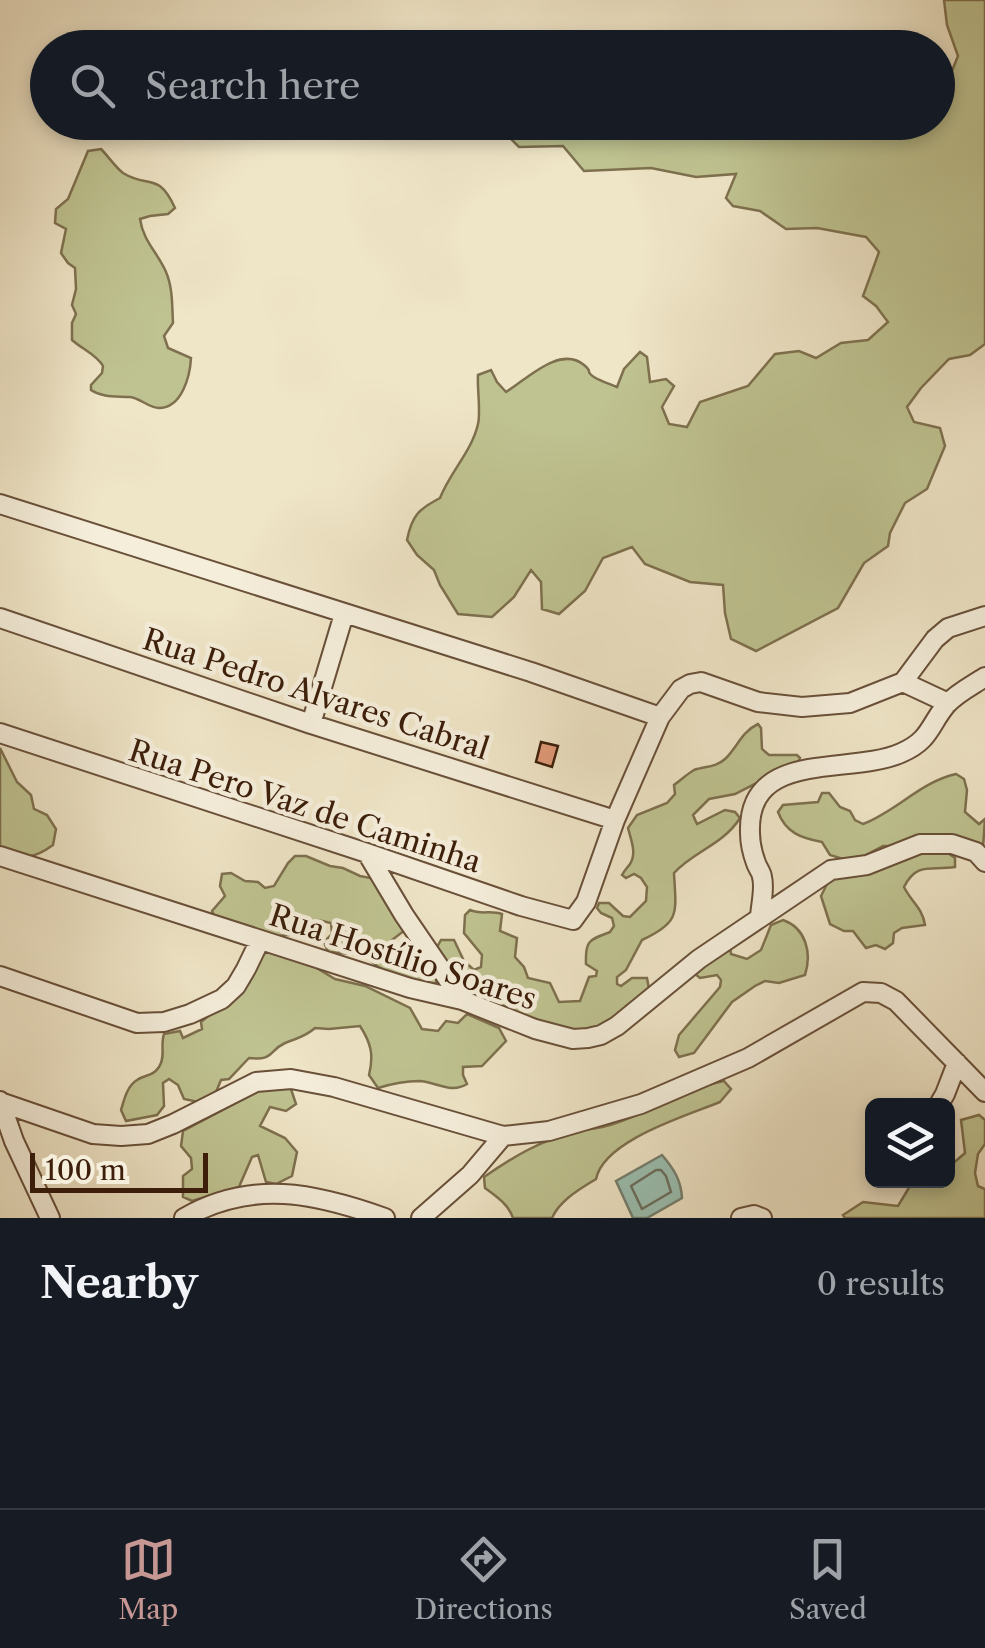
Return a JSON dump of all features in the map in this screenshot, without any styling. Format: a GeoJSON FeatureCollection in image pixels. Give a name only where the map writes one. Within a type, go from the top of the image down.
{"type":"FeatureCollection","features":[{"type":"Feature","properties":{"kind":"street"},"geometry":{"type":"LineString","coordinates":[[0,504],[531,672],[660,717]]}},
{"type":"Feature","properties":{"kind":"street"},"geometry":{"type":"LineString","coordinates":[[311,724],[344,614]]}},
{"type":"Feature","properties":{"kind":"street"},"geometry":{"type":"LineString","coordinates":[[614,820],[660,717],[680,690],[690,684],[701,682],[758,702],[802,707],[850,703],[903,682],[948,628],[985,616]]}},
{"type":"Feature","properties":{"kind":"street","name":"Rua Pedro Alvares Cabral"},"geometry":{"type":"LineString","coordinates":[[0,618],[311,724],[614,820]]}},
{"type":"Feature","properties":{"kind":"street"},"geometry":{"type":"LineString","coordinates":[[760,916],[762,876],[750,833],[757,795],[770,781],[796,770],[868,763],[904,752],[926,738],[948,702],[985,677]]}},
{"type":"Feature","properties":{"kind":"street"},"geometry":{"type":"LineString","coordinates":[[903,682],[948,702]]}},
{"type":"Feature","properties":{"kind":"street","name":"Rua Pero Vaz de Caminha"},"geometry":{"type":"LineString","coordinates":[[0,734],[573,920],[586,902],[614,820]]}},
{"type":"Feature","properties":{"kind":"street","name":"Rua Hostílio Soares"},"geometry":{"type":"LineString","coordinates":[[0,856],[410,988],[462,1000],[535,1029],[573,1039],[601,1035],[617,1026],[699,959],[831,870],[867,865],[920,844],[952,844],[976,852],[985,862]]}},
{"type":"Feature","properties":{"kind":"street"},"geometry":{"type":"LineString","coordinates":[[368,853],[462,1000]]}},
{"type":"Feature","properties":{"kind":"street"},"geometry":{"type":"LineString","coordinates":[[0,976],[137,1023],[164,1022],[222,999],[236,986],[260,940]]}},
{"type":"Feature","properties":{"kind":"street"},"geometry":{"type":"LineString","coordinates":[[0,1102],[94,1134],[148,1134],[256,1082],[292,1079],[334,1087],[504,1136],[549,1131],[641,1104],[748,1058],[863,992],[881,993],[896,1001],[985,1092]]}},
{"type":"Feature","properties":{"kind":"street"},"geometry":{"type":"LineString","coordinates":[[943,1098],[956,1063]]}},
{"type":"Feature","properties":{"kind":"street"},"geometry":{"type":"LineString","coordinates":[[0,1102],[50,1218]]}},
{"type":"Feature","properties":{"kind":"street"},"geometry":{"type":"LineString","coordinates":[[420,1218],[470,1175],[504,1136]]}},
{"type":"Feature","properties":{"kind":"street"},"geometry":{"type":"LineString","coordinates":[[184,1218],[224,1199],[293,1193],[384,1218]]}},
{"type":"Feature","properties":{"kind":"street"},"geometry":{"type":"LineString","coordinates":[[741,1218],[762,1218]]}},
{"type":"Feature","properties":{"kind":"green space"},"geometry":{"type":"Polygon","coordinates":[[[944,0],[985,0],[985,344],[970,355],[949,359],[907,407],[914,422],[940,428],[945,446],[927,489],[905,503],[888,546],[864,563],[838,608],[756,651],[731,639],[723,585],[690,582],[645,564],[632,547],[603,558],[585,591],[559,614],[542,609],[541,582],[531,570],[514,597],[492,617],[458,614],[434,570],[407,540],[414,519],[440,498],[475,434],[478,375],[491,370],[506,392],[544,366],[565,359],[575,360],[594,377],[617,387],[624,369],[640,352],[647,357],[650,382],[666,379],[674,386],[662,407],[669,424],[687,427],[700,402],[748,386],[775,354],[799,351],[816,358],[841,343],[868,340],[888,322],[863,296],[879,252],[866,237],[817,228],[786,229],[760,211],[733,206],[726,198],[736,174],[696,177],[651,168],[584,171],[563,146],[519,147],[512,140],[955,140],[958,56],[955,30],[949,30],[944,0]]]}},
{"type":"Feature","properties":{"kind":"green space"},"geometry":{"type":"Polygon","coordinates":[[[101,149],[123,173],[158,185],[175,208],[168,214],[140,219],[170,284],[173,323],[164,336],[168,348],[191,358],[183,390],[167,407],[155,408],[134,398],[91,390],[103,366],[72,340],[75,268],[61,253],[66,229],[55,223],[56,209],[68,199],[88,151],[101,149]]]}},
{"type":"Feature","properties":{"kind":"green space"},"geometry":{"type":"Polygon","coordinates":[[[758,724],[762,749],[769,755],[800,758],[735,794],[709,799],[693,815],[697,824],[725,810],[740,818],[725,835],[674,873],[675,907],[670,921],[642,940],[626,970],[617,977],[621,986],[632,978],[647,978],[649,989],[599,1028],[575,1034],[530,1021],[467,994],[436,949],[441,940],[454,940],[464,961],[474,970],[481,967],[482,955],[464,933],[465,915],[470,910],[502,914],[500,931],[517,938],[515,957],[528,978],[550,983],[559,1002],[580,1001],[589,977],[596,976],[597,971],[586,964],[588,945],[614,926],[612,918],[597,908],[599,903],[609,903],[623,916],[630,917],[646,901],[647,887],[641,878],[622,875],[633,855],[628,828],[637,815],[667,803],[675,794],[674,785],[689,773],[725,759],[747,731],[758,724]]]}},
{"type":"Feature","properties":{"kind":"green space"},"geometry":{"type":"Polygon","coordinates":[[[0,748],[17,782],[31,795],[34,809],[47,815],[56,829],[53,845],[39,854],[22,856],[0,850],[0,748]]]}},
{"type":"Feature","properties":{"kind":"green space"},"geometry":{"type":"Polygon","coordinates":[[[956,774],[964,779],[967,790],[965,812],[979,824],[985,819],[983,848],[883,846],[864,856],[843,859],[830,855],[822,842],[790,830],[778,812],[783,805],[818,802],[822,793],[829,793],[863,824],[931,783],[956,774]]]}},
{"type":"Feature","properties":{"kind":"green space"},"geometry":{"type":"Polygon","coordinates":[[[942,849],[955,858],[955,867],[920,870],[904,887],[925,925],[902,928],[894,933],[893,943],[885,949],[876,945],[866,948],[853,931],[830,924],[821,896],[827,884],[839,876],[920,850],[942,849]]]}},
{"type":"Feature","properties":{"kind":"green space"},"geometry":{"type":"Polygon","coordinates":[[[295,856],[306,856],[376,879],[405,930],[392,940],[403,960],[414,965],[428,958],[435,984],[397,976],[379,968],[365,955],[328,952],[324,942],[332,934],[331,923],[318,920],[289,935],[278,936],[215,919],[212,911],[225,896],[220,886],[222,874],[231,873],[265,888],[274,886],[295,856]]]}},
{"type":"Feature","properties":{"kind":"green space"},"geometry":{"type":"Polygon","coordinates":[[[783,920],[797,929],[805,942],[805,975],[755,986],[732,1002],[694,1053],[679,1057],[675,1050],[679,1035],[720,987],[717,975],[700,978],[695,974],[696,966],[730,947],[731,954],[747,959],[761,950],[771,925],[783,920]]]}},
{"type":"Feature","properties":{"kind":"green space"},"geometry":{"type":"Polygon","coordinates":[[[270,951],[305,961],[335,979],[365,986],[410,1008],[422,1029],[438,1031],[446,1021],[458,1023],[467,1014],[499,1028],[506,1041],[482,1066],[463,1067],[467,1084],[461,1087],[419,1081],[378,1088],[369,1075],[370,1049],[360,1026],[315,1028],[267,1057],[249,1058],[229,1079],[221,1080],[216,1092],[198,1102],[184,1099],[178,1085],[169,1079],[163,1083],[164,1106],[157,1115],[126,1121],[121,1110],[126,1094],[140,1078],[159,1067],[164,1034],[180,1031],[183,1038],[202,1029],[201,1022],[249,983],[263,954],[270,951]]]}},
{"type":"Feature","properties":{"kind":"green space"},"geometry":{"type":"Polygon","coordinates":[[[724,1081],[731,1089],[720,1102],[648,1131],[614,1152],[596,1179],[565,1200],[552,1218],[513,1218],[505,1205],[485,1188],[484,1177],[539,1144],[621,1121],[724,1081]]]}},
{"type":"Feature","properties":{"kind":"green space"},"geometry":{"type":"Polygon","coordinates":[[[264,1088],[291,1089],[296,1104],[286,1111],[270,1107],[260,1126],[285,1138],[297,1152],[292,1176],[276,1184],[266,1182],[258,1155],[252,1157],[239,1187],[192,1201],[183,1197],[183,1176],[192,1169],[191,1158],[181,1146],[183,1131],[264,1088]]]}},
{"type":"Feature","properties":{"kind":"green space"},"geometry":{"type":"Polygon","coordinates":[[[979,1115],[985,1120],[985,1144],[978,1154],[975,1173],[978,1186],[985,1189],[985,1218],[845,1218],[843,1215],[863,1202],[898,1206],[909,1188],[955,1188],[955,1162],[965,1153],[961,1120],[979,1115]]]}},
{"type":"Feature","properties":{"kind":"water"},"geometry":{"type":"Polygon","coordinates":[[[662,1155],[676,1175],[682,1198],[647,1218],[633,1218],[616,1181],[662,1155]]]}},
{"type":"Feature","properties":{"kind":"building"},"geometry":{"type":"Polygon","coordinates":[[[541,742],[558,746],[552,767],[536,762],[541,742]]]}}]}
